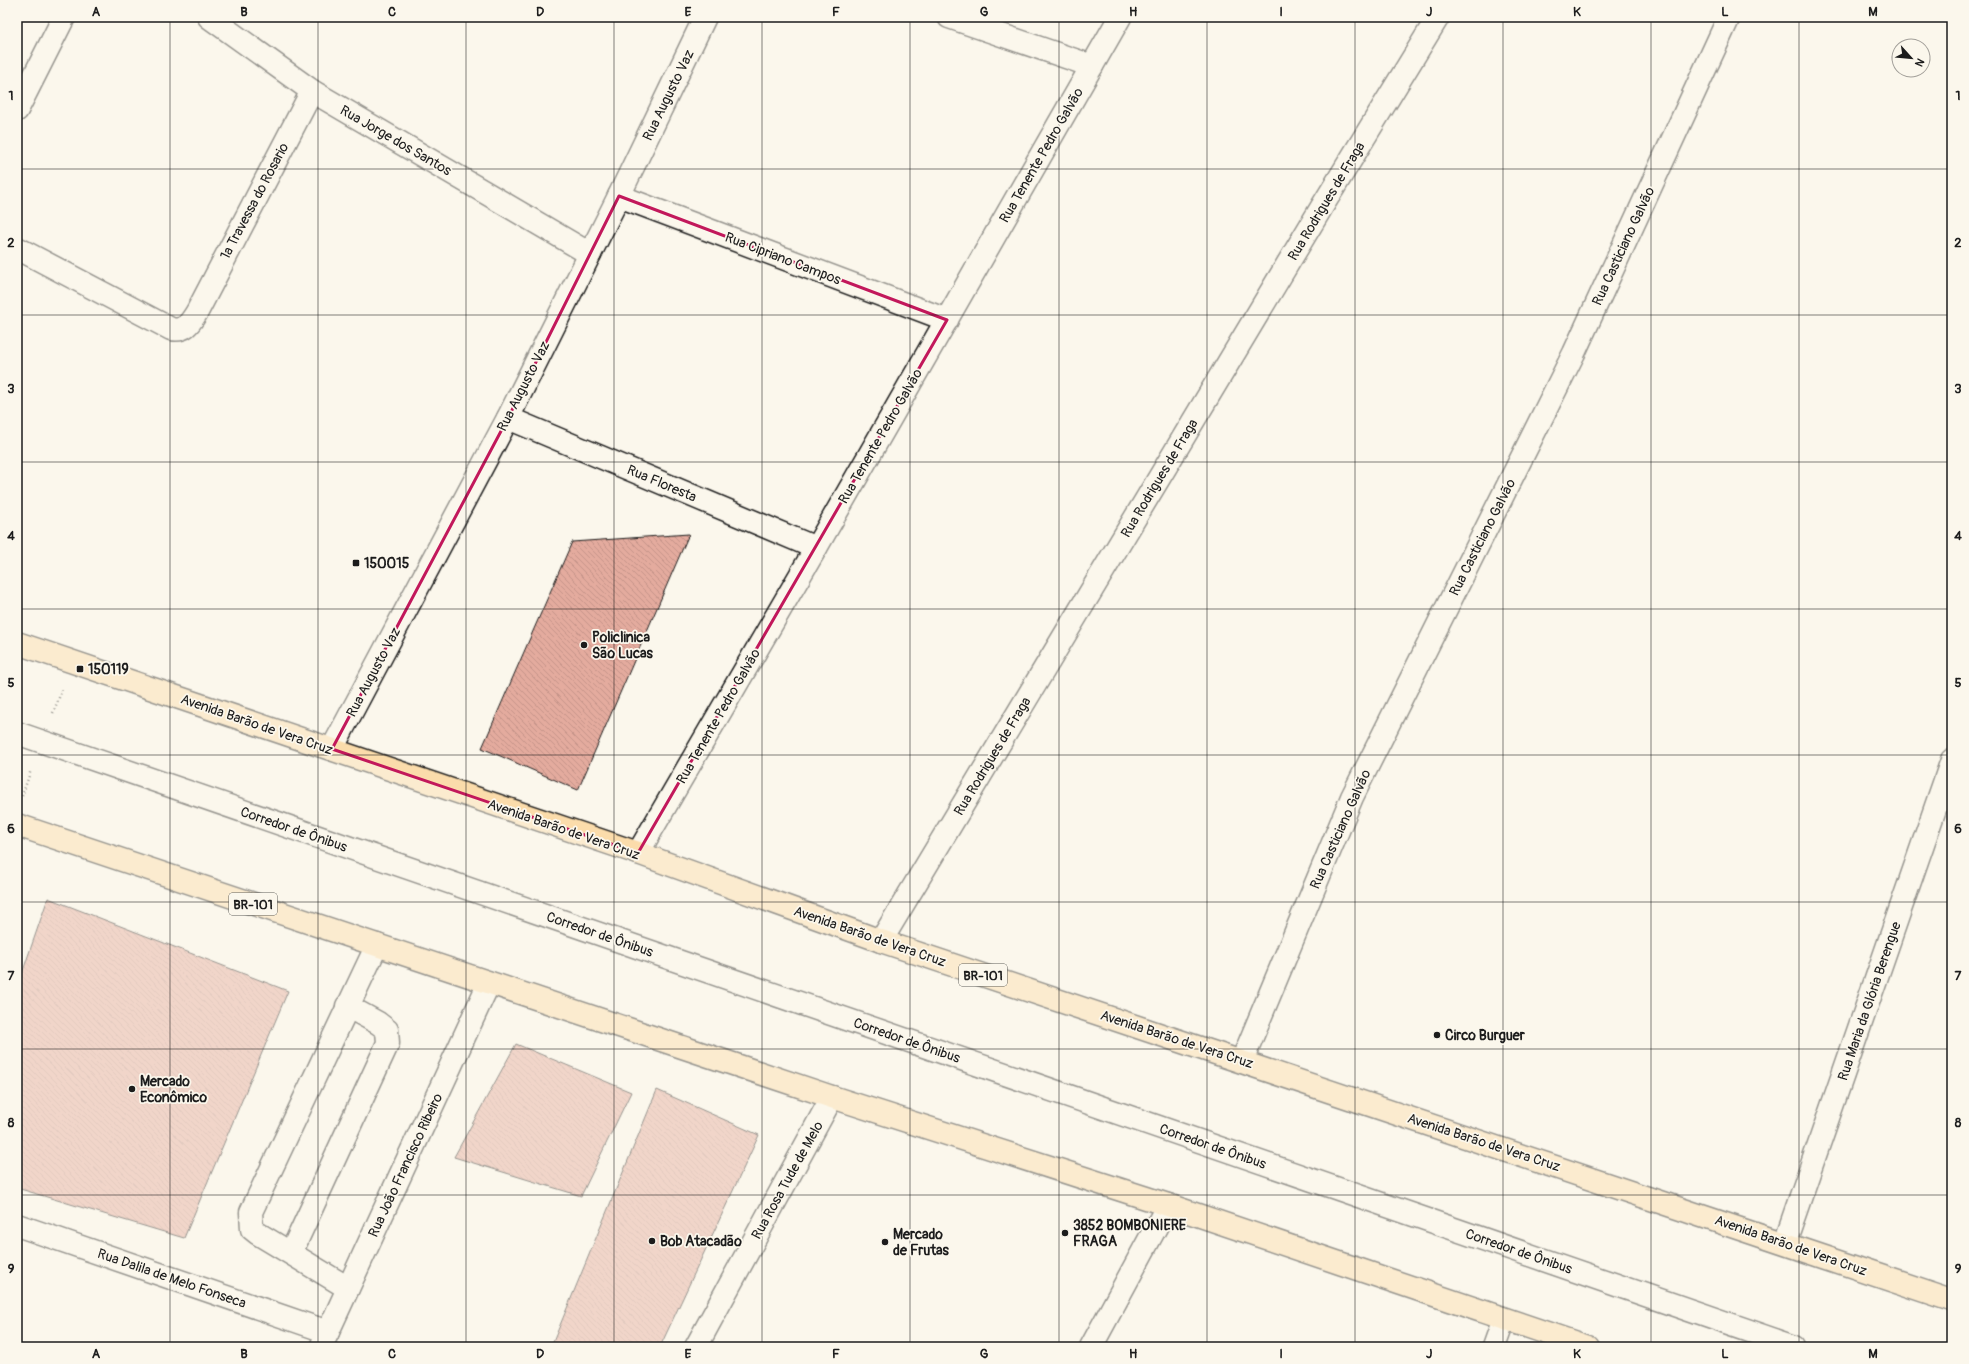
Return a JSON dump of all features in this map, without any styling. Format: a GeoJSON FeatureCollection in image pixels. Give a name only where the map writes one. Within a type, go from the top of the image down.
{"type":"FeatureCollection","features":[{"type":"Feature","properties":{"kind":"highway","name":"Avenida Barão de Vera Cruz"},"geometry":{"type":"LineString","coordinates":[[17,642],[638,854],[881,941],[1785,1242],[1952,1300]]}},
{"type":"Feature","properties":{"kind":"highway","name":"BR-101"},"geometry":{"type":"LineString","coordinates":[[17,825],[832,1097],[1168,1205],[1588,1347]]}},
{"type":"Feature","properties":{"kind":"street"},"geometry":{"type":"LineString","coordinates":[[17,110],[64,17]]}},
{"type":"Feature","properties":{"kind":"street","name":"Rua Jorge dos Santos"},"geometry":{"type":"LineString","coordinates":[[209,17],[312,91],[590,254]]}},
{"type":"Feature","properties":{"kind":"street","name":"Rua Augusto Vaz"},"geometry":{"type":"LineString","coordinates":[[332,749],[508,418],[620,196],[706,17]]}},
{"type":"Feature","properties":{"kind":"street"},"geometry":{"type":"LineString","coordinates":[[949,17],[1092,66]]}},
{"type":"Feature","properties":{"kind":"street","name":"Rua Tenente Pedro Galvão"},"geometry":{"type":"LineString","coordinates":[[638,854],[816,548],[1120,17]]}},
{"type":"Feature","properties":{"kind":"street","name":"Rua Rodrigues de Fraga"},"geometry":{"type":"LineString","coordinates":[[881,941],[1438,17]]}},
{"type":"Feature","properties":{"kind":"street","name":"Rua Casticiano Galvão"},"geometry":{"type":"LineString","coordinates":[[1242,1061],[1352,797],[1574,353],[1729,17]]}},
{"type":"Feature","properties":{"kind":"street","name":"1ª Travessa do Rosario"},"geometry":{"type":"LineString","coordinates":[[17,248],[171,329],[178,330],[185,328],[197,312],[312,91]]}},
{"type":"Feature","properties":{"kind":"street","name":"Rua Cipriano Campos"},"geometry":{"type":"LineString","coordinates":[[620,196],[947,320]]}},
{"type":"Feature","properties":{"kind":"street","name":"Rua Floresta"},"geometry":{"type":"LineString","coordinates":[[508,418],[816,548]]}},
{"type":"Feature","properties":{"kind":"street","name":"Corredor de Ônibus"},"geometry":{"type":"LineString","coordinates":[[17,733],[1796,1347]]}},
{"type":"Feature","properties":{"kind":"street","name":"Rua Maria da Glória Berengue"},"geometry":{"type":"LineString","coordinates":[[1785,1242],[1952,760]]}},
{"type":"Feature","properties":{"kind":"street"},"geometry":{"type":"LineString","coordinates":[[348,1288],[252,1229],[251,1212],[377,945]]}},
{"type":"Feature","properties":{"kind":"street","name":"Rua João Francisco Ribeiro"},"geometry":{"type":"LineString","coordinates":[[324,1340],[489,983]]}},
{"type":"Feature","properties":{"kind":"street"},"geometry":{"type":"LineString","coordinates":[[291,1253],[388,1043],[387,1030],[378,1023],[347,1006]]}},
{"type":"Feature","properties":{"kind":"street","name":"Rua Rosa Tude de Melo"},"geometry":{"type":"LineString","coordinates":[[696,1347],[832,1097]]}},
{"type":"Feature","properties":{"kind":"street"},"geometry":{"type":"LineString","coordinates":[[1091,1347],[1168,1205]]}},
{"type":"Feature","properties":{"kind":"street","name":"Rua Dalila de Melo Fonseca"},"geometry":{"type":"LineString","coordinates":[[17,1225],[324,1340]]}},
{"type":"Feature","properties":{"kind":"street"},"geometry":{"type":"LineString","coordinates":[[1494,1347],[1504,1319]]}},
{"type":"Feature","properties":{"kind":"highlighted area"},"geometry":{"type":"Polygon","coordinates":[[[619,196],[947,320],[638,853],[332,749],[508,418],[619,196]]]}},
{"type":"Feature","properties":{"kind":"building","name":"Policlinica São Lucas"},"geometry":{"type":"Polygon","coordinates":[[[689,534],[578,790],[482,748],[572,542],[689,534]]]}},
{"type":"Feature","properties":{"kind":"building","name":"Mercado Econômico"},"geometry":{"type":"Polygon","coordinates":[[[48,898],[288,991],[184,1238],[17,1188],[17,988],[48,898]]]}},
{"type":"Feature","properties":{"kind":"building"},"geometry":{"type":"Polygon","coordinates":[[[516,1044],[631,1092],[581,1196],[454,1157],[516,1044]]]}},
{"type":"Feature","properties":{"kind":"building","name":"Bob Atacadão"},"geometry":{"type":"Polygon","coordinates":[[[657,1090],[759,1135],[660,1347],[551,1347],[657,1090]]]}},
{"type":"Feature","properties":{"kind":"place","name":"150015"},"geometry":{"type":"Point","coordinates":[356,563]}},
{"type":"Feature","properties":{"kind":"place","name":"Policlinica São Lucas"},"geometry":{"type":"Point","coordinates":[584,645]}},
{"type":"Feature","properties":{"kind":"place","name":"150119"},"geometry":{"type":"Point","coordinates":[80,669]}},
{"type":"Feature","properties":{"kind":"place","name":"Circo Burguer"},"geometry":{"type":"Point","coordinates":[1437,1035]}},
{"type":"Feature","properties":{"kind":"place","name":"Mercado Econômico"},"geometry":{"type":"Point","coordinates":[132,1089]}},
{"type":"Feature","properties":{"kind":"place","name":"3852 BOMBONIERE FRAGA"},"geometry":{"type":"Point","coordinates":[1065,1233]}},
{"type":"Feature","properties":{"kind":"place","name":"Bob Atacadão"},"geometry":{"type":"Point","coordinates":[652,1241]}},
{"type":"Feature","properties":{"kind":"place","name":"Mercado de Frutas"},"geometry":{"type":"Point","coordinates":[885,1242]}}]}
